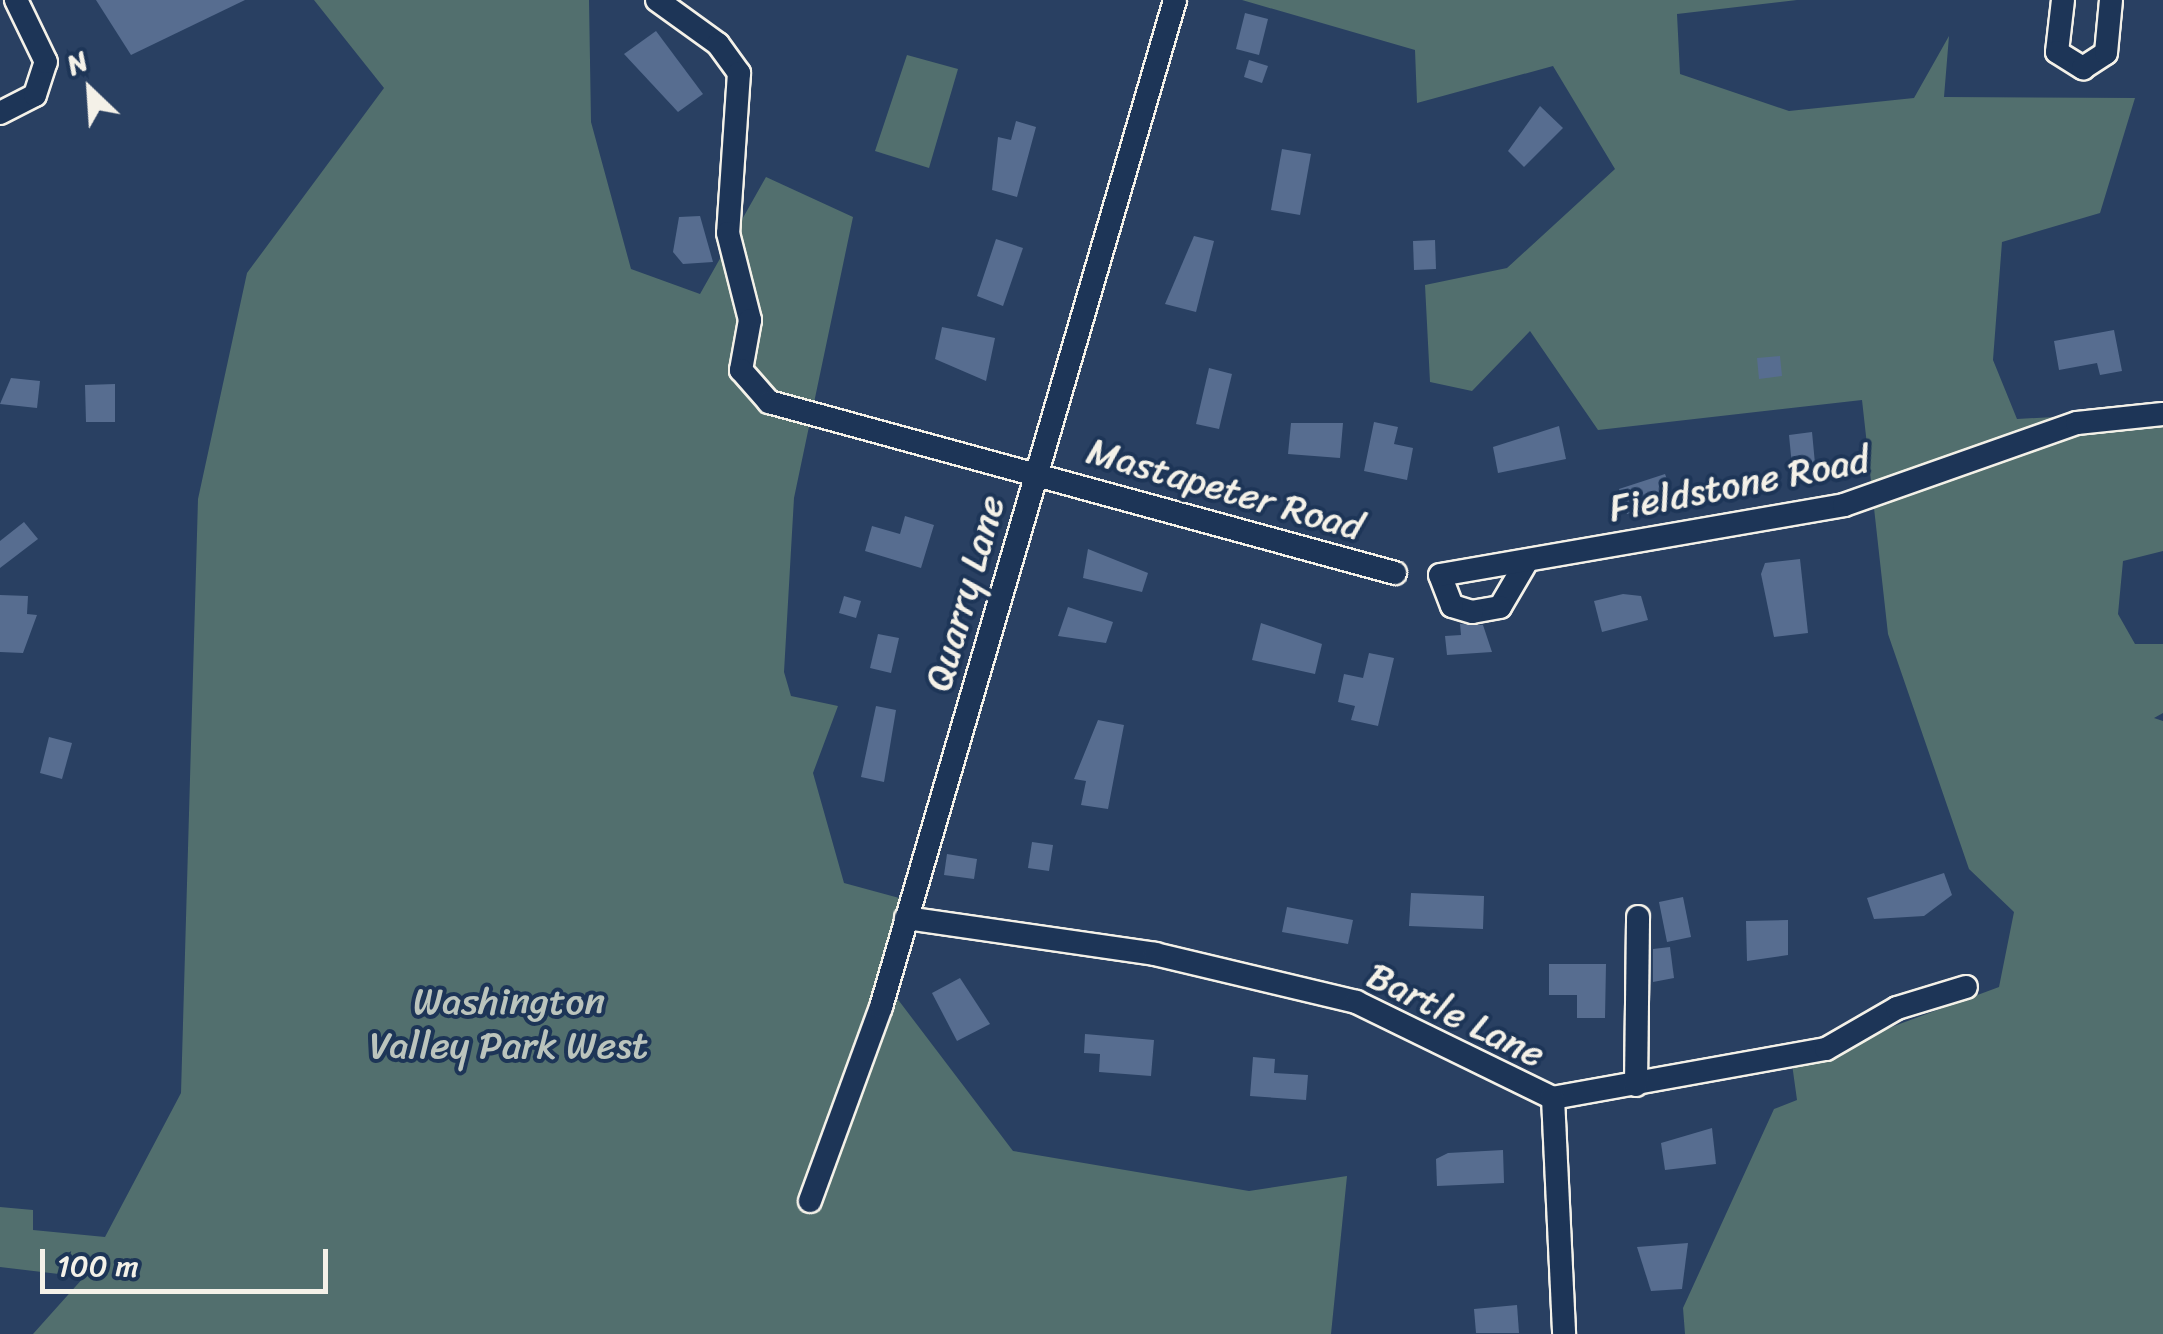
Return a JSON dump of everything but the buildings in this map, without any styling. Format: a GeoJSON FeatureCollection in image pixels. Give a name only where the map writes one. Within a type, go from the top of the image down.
{"type":"FeatureCollection","features":[{"type":"Feature","properties":{"kind":"street"},"geometry":{"type":"LineString","coordinates":[[0,113],[35,95],[46,62],[16,0]]}},
{"type":"Feature","properties":{"kind":"street","name":"Mastapeter Road"},"geometry":{"type":"LineString","coordinates":[[657,0],[718,44],[739,73],[728,233],[750,320],[741,370],[752,388],[769,402],[1396,574]]}},
{"type":"Feature","properties":{"kind":"street","name":"Quarry Lane"},"geometry":{"type":"LineString","coordinates":[[810,1201],[906,918],[1175,0]]}},
{"type":"Feature","properties":{"kind":"street"},"geometry":{"type":"LineString","coordinates":[[2063,0],[2056,52],[2083,68],[2106,53],[2111,0]]}},
{"type":"Feature","properties":{"kind":"street","name":"Fieldstone Road"},"geometry":{"type":"LineString","coordinates":[[1527,561],[1500,606],[1472,612],[1452,606],[1440,576],[1844,505],[2077,424],[2163,414]]}},
{"type":"Feature","properties":{"kind":"street"},"geometry":{"type":"LineString","coordinates":[[1636,1085],[1638,917]]}},
{"type":"Feature","properties":{"kind":"street","name":"Bartle Lane"},"geometry":{"type":"LineString","coordinates":[[906,918],[1155,954],[1356,1002],[1553,1098],[1826,1049],[1897,1008],[1966,987]]}},
{"type":"Feature","properties":{"kind":"street"},"geometry":{"type":"LineString","coordinates":[[1553,1098],[1564,1334]]}},
{"type":"Feature","properties":{"kind":"green space","name":"Washington Valley Park West"},"geometry":{"type":"Polygon","coordinates":[[[314,0],[589,0],[591,122],[631,269],[700,294],[766,177],[853,217],[794,498],[784,672],[791,696],[838,706],[813,773],[844,883],[925,905],[893,993],[1013,1151],[1249,1191],[1347,1176],[1331,1334],[33,1334],[84,1277],[0,1267],[0,1207],[33,1210],[33,1230],[105,1237],[181,1093],[198,499],[247,273],[384,88],[314,0]]]}},
{"type":"Feature","properties":{"kind":"green space"},"geometry":{"type":"Polygon","coordinates":[[[1242,0],[1797,0],[1677,14],[1680,74],[1789,111],[1914,98],[1949,36],[1944,97],[2135,98],[2100,213],[2002,242],[1993,360],[2017,419],[2163,411],[2163,551],[2123,561],[2118,614],[2135,644],[2163,644],[2163,713],[2154,718],[2163,721],[2163,1334],[1685,1334],[1683,1308],[1774,1109],[1797,1100],[1792,1064],[1999,987],[2014,912],[1969,869],[1888,634],[1862,400],[1598,430],[1530,331],[1472,391],[1430,382],[1425,285],[1507,268],[1615,169],[1553,66],[1417,103],[1415,50],[1242,0]]]}},
{"type":"Feature","properties":{"kind":"green space"},"geometry":{"type":"Polygon","coordinates":[[[907,55],[958,69],[929,168],[875,151],[907,55]]]}}]}
